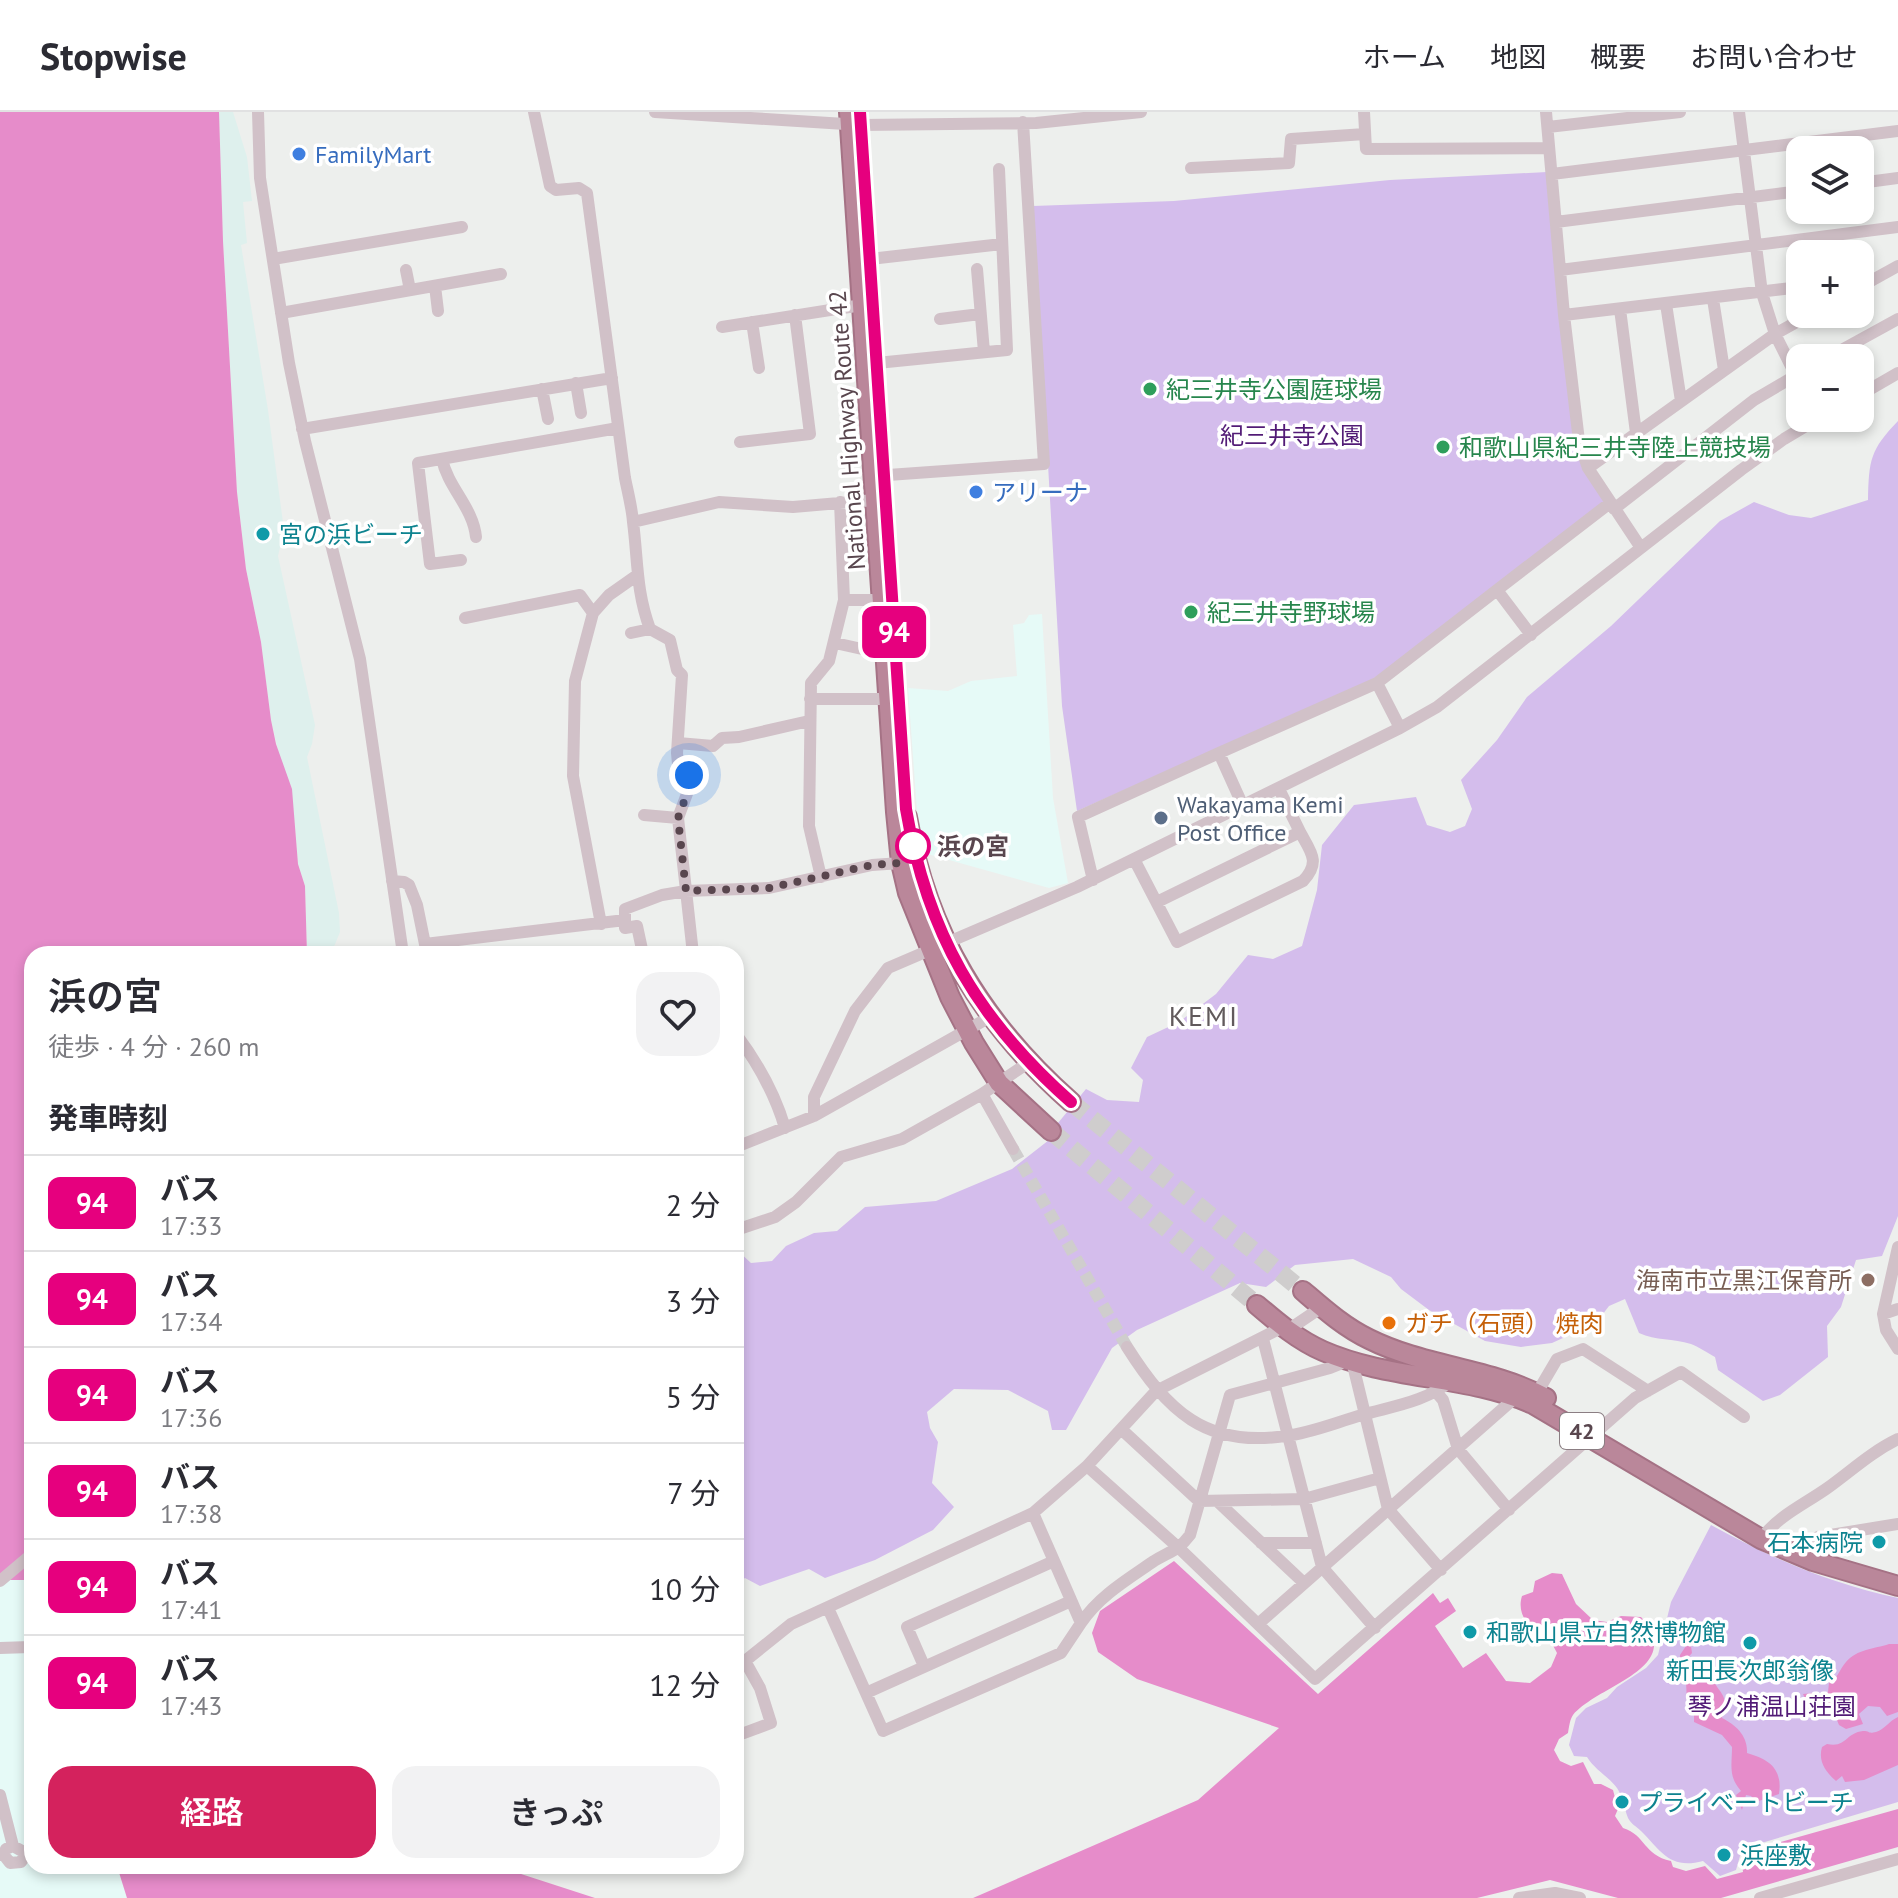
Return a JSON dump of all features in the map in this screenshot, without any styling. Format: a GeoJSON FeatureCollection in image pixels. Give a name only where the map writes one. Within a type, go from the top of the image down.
{"type":"FeatureCollection","features":[{"type":"Feature","properties":{"kind":"highway","name":"National Highway Route 42"},"geometry":{"type":"LineString","coordinates":[[855,120],[870,259],[877,363],[879,476]]}},
{"type":"Feature","properties":{"kind":"highway","name":"National Highway Route 42"},"geometry":{"type":"LineString","coordinates":[[855,120],[862,305],[906,809],[939,948],[967,1030],[999,1083],[1051,1131]]}},
{"type":"Feature","properties":{"kind":"highway","name":"National Highway Route 42"},"geometry":{"type":"LineString","coordinates":[[881,500],[882,600],[901,863],[908,893],[939,948],[990,1017],[1028,1063],[1071,1102]]}},
{"type":"Feature","properties":{"kind":"highway","name":"42"},"geometry":{"type":"LineString","coordinates":[[1303,1291],[1369,1339],[1409,1354],[1509,1381],[1537,1393],[1702,1506],[1805,1553],[1898,1586]]}},
{"type":"Feature","properties":{"kind":"highway","name":"42"},"geometry":{"type":"LineString","coordinates":[[1257,1305],[1309,1344],[1351,1361],[1443,1387],[1516,1397],[1596,1433]]}},
{"type":"Feature","properties":{"kind":"highway","name":"42"},"geometry":{"type":"LineString","coordinates":[[1805,1553],[1898,1574]]}},
{"type":"Feature","properties":{"kind":"street"},"geometry":{"type":"LineString","coordinates":[[258,112],[258,162],[281,313],[302,429],[360,659],[402,946]]}},
{"type":"Feature","properties":{"kind":"street"},"geometry":{"type":"LineString","coordinates":[[534,112],[550,186],[556,190],[579,188],[587,193],[633,522],[641,605],[650,629],[670,640],[677,670],[682,675],[678,764],[689,775],[688,791],[678,818],[692,946]]}},
{"type":"Feature","properties":{"kind":"street"},"geometry":{"type":"LineString","coordinates":[[655,112],[855,120],[1025,119],[1141,112]]}},
{"type":"Feature","properties":{"kind":"street"},"geometry":{"type":"LineString","coordinates":[[1364,112],[1366,149],[1549,148]]}},
{"type":"Feature","properties":{"kind":"street"},"geometry":{"type":"LineString","coordinates":[[1546,112],[1579,441],[1588,468],[1641,548]]}},
{"type":"Feature","properties":{"kind":"street"},"geometry":{"type":"LineString","coordinates":[[1548,127],[1680,112]]}},
{"type":"Feature","properties":{"kind":"street"},"geometry":{"type":"LineString","coordinates":[[1739,112],[1762,293],[1775,334],[1786,355]]}},
{"type":"Feature","properties":{"kind":"street"},"geometry":{"type":"LineString","coordinates":[[879,476],[1044,464],[1025,119]]}},
{"type":"Feature","properties":{"kind":"street"},"geometry":{"type":"LineString","coordinates":[[1552,174],[1898,131]]}},
{"type":"Feature","properties":{"kind":"street"},"geometry":{"type":"LineString","coordinates":[[1191,168],[1289,163],[1291,139],[1365,134]]}},
{"type":"Feature","properties":{"kind":"street"},"geometry":{"type":"LineString","coordinates":[[877,363],[1007,350],[999,169]]}},
{"type":"Feature","properties":{"kind":"street"},"geometry":{"type":"LineString","coordinates":[[1874,181],[1898,178]]}},
{"type":"Feature","properties":{"kind":"street"},"geometry":{"type":"LineString","coordinates":[[1556,222],[1786,193]]}},
{"type":"Feature","properties":{"kind":"street"},"geometry":{"type":"LineString","coordinates":[[273,259],[462,227]]}},
{"type":"Feature","properties":{"kind":"street"},"geometry":{"type":"LineString","coordinates":[[1560,270],[1898,227]]}},
{"type":"Feature","properties":{"kind":"street"},"geometry":{"type":"LineString","coordinates":[[870,259],[1002,244]]}},
{"type":"Feature","properties":{"kind":"street"},"geometry":{"type":"LineString","coordinates":[[1874,276],[1898,266]]}},
{"type":"Feature","properties":{"kind":"street"},"geometry":{"type":"LineString","coordinates":[[977,269],[984,352]]}},
{"type":"Feature","properties":{"kind":"street"},"geometry":{"type":"LineString","coordinates":[[406,270],[410,290]]}},
{"type":"Feature","properties":{"kind":"street"},"geometry":{"type":"LineString","coordinates":[[281,313],[501,274]]}},
{"type":"Feature","properties":{"kind":"street"},"geometry":{"type":"LineString","coordinates":[[435,286],[438,311]]}},
{"type":"Feature","properties":{"kind":"street"},"geometry":{"type":"LineString","coordinates":[[1564,315],[1786,289]]}},
{"type":"Feature","properties":{"kind":"street"},"geometry":{"type":"LineString","coordinates":[[1713,299],[1724,370]]}},
{"type":"Feature","properties":{"kind":"street"},"geometry":{"type":"LineString","coordinates":[[1666,304],[1681,401]]}},
{"type":"Feature","properties":{"kind":"street"},"geometry":{"type":"LineString","coordinates":[[722,327],[862,305]]}},
{"type":"Feature","properties":{"kind":"street"},"geometry":{"type":"LineString","coordinates":[[1620,309],[1636,433]]}},
{"type":"Feature","properties":{"kind":"street"},"geometry":{"type":"LineString","coordinates":[[940,319],[980,314]]}},
{"type":"Feature","properties":{"kind":"street"},"geometry":{"type":"LineString","coordinates":[[740,442],[810,434],[795,315]]}},
{"type":"Feature","properties":{"kind":"street"},"geometry":{"type":"LineString","coordinates":[[1852,344],[1898,319]]}},
{"type":"Feature","properties":{"kind":"street"},"geometry":{"type":"LineString","coordinates":[[752,322],[759,368]]}},
{"type":"Feature","properties":{"kind":"street"},"geometry":{"type":"LineString","coordinates":[[1588,468],[1786,328]]}},
{"type":"Feature","properties":{"kind":"street"},"geometry":{"type":"LineString","coordinates":[[1874,387],[1898,373]]}},
{"type":"Feature","properties":{"kind":"street"},"geometry":{"type":"LineString","coordinates":[[302,429],[612,378]]}},
{"type":"Feature","properties":{"kind":"street"},"geometry":{"type":"LineString","coordinates":[[576,383],[581,413]]}},
{"type":"Feature","properties":{"kind":"street"},"geometry":{"type":"LineString","coordinates":[[1093,880],[1078,817],[1377,683],[1754,400],[1786,383]]}},
{"type":"Feature","properties":{"kind":"street"},"geometry":{"type":"LineString","coordinates":[[542,389],[548,419]]}},
{"type":"Feature","properties":{"kind":"street"},"geometry":{"type":"LineString","coordinates":[[461,560],[430,564],[418,463],[618,428]]}},
{"type":"Feature","properties":{"kind":"street"},"geometry":{"type":"LineString","coordinates":[[814,1116],[814,1097],[860,1002],[888,968],[1093,880],[1437,707],[1741,470],[1797,432]]}},
{"type":"Feature","properties":{"kind":"street"},"geometry":{"type":"LineString","coordinates":[[442,459],[448,479],[468,511],[476,537]]}},
{"type":"Feature","properties":{"kind":"street"},"geometry":{"type":"LineString","coordinates":[[633,522],[719,502],[793,507],[881,500]]}},
{"type":"Feature","properties":{"kind":"street"},"geometry":{"type":"LineString","coordinates":[[821,877],[809,826],[810,699],[811,683],[829,661],[844,600],[840,502]]}},
{"type":"Feature","properties":{"kind":"street"},"geometry":{"type":"LineString","coordinates":[[601,924],[576,793],[573,760],[575,681],[593,613],[609,595],[636,576]]}},
{"type":"Feature","properties":{"kind":"street"},"geometry":{"type":"LineString","coordinates":[[1497,590],[1531,635]]}},
{"type":"Feature","properties":{"kind":"street"},"geometry":{"type":"LineString","coordinates":[[465,618],[580,595],[593,613]]}},
{"type":"Feature","properties":{"kind":"street"},"geometry":{"type":"LineString","coordinates":[[844,600],[882,600]]}},
{"type":"Feature","properties":{"kind":"street"},"geometry":{"type":"LineString","coordinates":[[631,633],[650,629]]}},
{"type":"Feature","properties":{"kind":"street"},"geometry":{"type":"LineString","coordinates":[[835,643],[871,651]]}},
{"type":"Feature","properties":{"kind":"street"},"geometry":{"type":"LineString","coordinates":[[1377,683],[1400,728]]}},
{"type":"Feature","properties":{"kind":"street"},"geometry":{"type":"LineString","coordinates":[[810,699],[889,699]]}},
{"type":"Feature","properties":{"kind":"street"},"geometry":{"type":"LineString","coordinates":[[678,743],[713,746],[722,738],[809,721]]}},
{"type":"Feature","properties":{"kind":"street"},"geometry":{"type":"LineString","coordinates":[[1219,753],[1243,806]]}},
{"type":"Feature","properties":{"kind":"street"},"geometry":{"type":"LineString","coordinates":[[1134,859],[1177,942],[1303,881],[1312,871],[1313,856],[1279,789]]}},
{"type":"Feature","properties":{"kind":"street"},"geometry":{"type":"LineString","coordinates":[[644,815],[678,818]]}},
{"type":"Feature","properties":{"kind":"street"},"geometry":{"type":"LineString","coordinates":[[1157,902],[1300,832]]}},
{"type":"Feature","properties":{"kind":"street"},"geometry":{"type":"LineString","coordinates":[[641,946],[637,926],[625,928],[625,909],[662,895],[686,891],[769,888],[872,865],[901,863]]}},
{"type":"Feature","properties":{"kind":"street"},"geometry":{"type":"LineString","coordinates":[[392,881],[409,885],[417,905],[425,946]]}},
{"type":"Feature","properties":{"kind":"street"},"geometry":{"type":"LineString","coordinates":[[447,946],[625,920]]}},
{"type":"Feature","properties":{"kind":"street"},"geometry":{"type":"LineString","coordinates":[[744,1144],[814,1116],[990,1017]]}},
{"type":"Feature","properties":{"kind":"street"},"geometry":{"type":"LineString","coordinates":[[744,1045],[779,1107],[785,1128]]}},
{"type":"Feature","properties":{"kind":"street"},"geometry":{"type":"LineString","coordinates":[[744,1227],[775,1217],[785,1210],[841,1157],[902,1139],[982,1094],[1028,1063]]}},
{"type":"Feature","properties":{"kind":"street"},"geometry":{"type":"LineString","coordinates":[[982,1094],[1013,1149]]}},
{"type":"Feature","properties":{"kind":"street"},"geometry":{"type":"LineString","coordinates":[[1898,1247],[1883,1314],[1886,1330],[1898,1349]]}},
{"type":"Feature","properties":{"kind":"street"},"geometry":{"type":"LineString","coordinates":[[744,1660],[791,1624],[1033,1513],[1087,1466],[1154,1388],[1286,1329],[1322,1307]]}},
{"type":"Feature","properties":{"kind":"street"},"geometry":{"type":"LineString","coordinates":[[1883,1314],[1898,1309]]}},
{"type":"Feature","properties":{"kind":"street"},"geometry":{"type":"LineString","coordinates":[[1263,1339],[1322,1567],[1375,1628]]}},
{"type":"Feature","properties":{"kind":"street"},"geometry":{"type":"LineString","coordinates":[[828,1608],[883,1731],[1061,1653],[1094,1604],[1158,1559],[1180,1549],[1190,1535],[1230,1395],[1351,1361],[1369,1339]]}},
{"type":"Feature","properties":{"kind":"street"},"geometry":{"type":"LineString","coordinates":[[1127,1347],[1154,1388],[1178,1411],[1219,1433],[1247,1438],[1287,1436],[1363,1415],[1443,1387],[1466,1369]]}},
{"type":"Feature","properties":{"kind":"street"},"geometry":{"type":"LineString","coordinates":[[1537,1393],[1557,1359],[1583,1349],[1648,1391]]}},
{"type":"Feature","properties":{"kind":"street"},"geometry":{"type":"LineString","coordinates":[[1351,1361],[1388,1509],[1441,1570]]}},
{"type":"Feature","properties":{"kind":"street"},"geometry":{"type":"LineString","coordinates":[[1087,1466],[1180,1549],[1315,1679],[1635,1398],[1681,1372],[1744,1417]]}},
{"type":"Feature","properties":{"kind":"street"},"geometry":{"type":"LineString","coordinates":[[1443,1387],[1443,1400],[1458,1449],[1509,1510]]}},
{"type":"Feature","properties":{"kind":"street"},"geometry":{"type":"LineString","coordinates":[[1258,1624],[1516,1397]]}},
{"type":"Feature","properties":{"kind":"street"},"geometry":{"type":"LineString","coordinates":[[1121,1429],[1199,1501],[1304,1499],[1380,1478]]}},
{"type":"Feature","properties":{"kind":"street"},"geometry":{"type":"LineString","coordinates":[[1764,1535],[1778,1520],[1898,1439]]}},
{"type":"Feature","properties":{"kind":"street"},"geometry":{"type":"LineString","coordinates":[[1217,1501],[1304,1583]]}},
{"type":"Feature","properties":{"kind":"street"},"geometry":{"type":"LineString","coordinates":[[1033,1513],[1081,1623]]}},
{"type":"Feature","properties":{"kind":"street"},"geometry":{"type":"LineString","coordinates":[[1805,1553],[1818,1537],[1898,1524]]}},
{"type":"Feature","properties":{"kind":"street"},"geometry":{"type":"LineString","coordinates":[[1261,1543],[1316,1543]]}},
{"type":"Feature","properties":{"kind":"street"},"geometry":{"type":"LineString","coordinates":[[0,1581],[24,1561]]}},
{"type":"Feature","properties":{"kind":"street"},"geometry":{"type":"LineString","coordinates":[[924,1666],[907,1627],[1054,1561]]}},
{"type":"Feature","properties":{"kind":"street"},"geometry":{"type":"LineString","coordinates":[[866,1693],[1071,1601]]}},
{"type":"Feature","properties":{"kind":"street"},"geometry":{"type":"LineString","coordinates":[[0,1648],[24,1647]]}},
{"type":"Feature","properties":{"kind":"street"},"geometry":{"type":"LineString","coordinates":[[744,1666],[760,1688],[771,1723],[744,1733]]}},
{"type":"Feature","properties":{"kind":"street"},"geometry":{"type":"LineString","coordinates":[[0,1795],[5,1852]]}},
{"type":"Feature","properties":{"kind":"street"},"geometry":{"type":"LineString","coordinates":[[1760,1898],[1898,1859]]}},
{"type":"Feature","properties":{"kind":"street"},"geometry":{"type":"LineString","coordinates":[[1519,1898],[1555,1893],[1580,1898]]}},
{"type":"Feature","properties":{"kind":"shaded area"},"geometry":{"type":"Polygon","coordinates":[[[0,112],[219,112],[237,492],[246,569],[261,642],[271,720],[292,789],[298,864],[305,886],[307,946],[24,946],[24,1580],[0,1580],[0,112]]]}},
{"type":"Feature","properties":{"kind":"shaded area"},"geometry":{"type":"Polygon","coordinates":[[[1042,614],[1053,798],[1068,883],[1049,888],[924,853],[917,811],[908,688],[948,691],[971,681],[1017,676],[1013,625],[1024,623],[1029,615],[1042,614]]]}},
{"type":"Feature","properties":{"kind":"shaded area"},"geometry":{"type":"Polygon","coordinates":[[[1174,1561],[1318,1694],[1433,1593],[1440,1603],[1448,1598],[1456,1611],[1435,1626],[1463,1668],[1486,1653],[1506,1681],[1530,1683],[1551,1667],[1557,1653],[1548,1636],[1526,1621],[1521,1610],[1522,1596],[1533,1592],[1535,1581],[1552,1573],[1562,1574],[1576,1604],[1593,1620],[1607,1622],[1621,1616],[1641,1617],[1652,1635],[1653,1650],[1647,1663],[1573,1715],[1568,1733],[1559,1739],[1554,1750],[1560,1761],[1571,1766],[1583,1762],[1594,1784],[1613,1790],[1618,1809],[1615,1816],[1623,1828],[1636,1835],[1650,1850],[1671,1861],[1673,1867],[1686,1871],[1705,1866],[1717,1879],[1743,1872],[1742,1864],[1749,1851],[1898,1809],[1898,1847],[1721,1898],[1618,1898],[1550,1880],[1477,1898],[973,1898],[1198,1800],[1279,1728],[1137,1679],[1098,1652],[1092,1633],[1100,1611],[1174,1561]]]}},
{"type":"Feature","properties":{"kind":"shaded area"},"geometry":{"type":"Polygon","coordinates":[[[0,1580],[24,1580],[24,1874],[120,1874],[127,1898],[0,1898],[0,1580]]]}},
{"type":"Feature","properties":{"kind":"shaded area"},"geometry":{"type":"Polygon","coordinates":[[[1889,1644],[1898,1644],[1898,1712],[1887,1716],[1880,1707],[1868,1706],[1859,1714],[1863,1724],[1846,1729],[1839,1725],[1830,1710],[1815,1699],[1812,1700],[1813,1706],[1809,1707],[1803,1694],[1813,1693],[1819,1697],[1822,1692],[1828,1692],[1829,1683],[1850,1658],[1889,1644]]]}},
{"type":"Feature","properties":{"kind":"shaded area"},"geometry":{"type":"Polygon","coordinates":[[[1686,1646],[1691,1646],[1692,1653],[1685,1661],[1686,1669],[1711,1676],[1724,1699],[1722,1718],[1740,1732],[1747,1753],[1761,1758],[1776,1771],[1779,1794],[1756,1802],[1746,1795],[1742,1810],[1736,1795],[1741,1791],[1732,1770],[1732,1747],[1722,1735],[1694,1722],[1694,1709],[1687,1702],[1686,1682],[1679,1672],[1680,1655],[1686,1646]]]}},
{"type":"Feature","properties":{"kind":"shaded area"},"geometry":{"type":"Polygon","coordinates":[[[1898,1717],[1898,1765],[1864,1780],[1845,1782],[1842,1776],[1836,1781],[1823,1766],[1822,1747],[1839,1744],[1857,1732],[1876,1732],[1898,1717]]]}},
{"type":"Feature","properties":{"kind":"shaded area"},"geometry":{"type":"Polygon","coordinates":[[[120,1874],[521,1874],[595,1898],[127,1898],[120,1874]]]}},
{"type":"Feature","properties":{"kind":"green space","name":"紀三井寺公園"},"geometry":{"type":"Polygon","coordinates":[[[1547,172],[1573,429],[1604,502],[1386,671],[1366,683],[1077,811],[1062,706],[1033,206],[1174,201],[1390,180],[1547,172]]]}},
{"type":"Feature","properties":{"kind":"green space"},"geometry":{"type":"Polygon","coordinates":[[[1898,421],[1898,1216],[1882,1256],[1856,1260],[1841,1307],[1827,1326],[1828,1357],[1780,1395],[1763,1401],[1718,1370],[1715,1357],[1700,1348],[1639,1333],[1625,1299],[1609,1306],[1596,1323],[1552,1343],[1521,1347],[1485,1341],[1429,1310],[1401,1289],[1391,1277],[1353,1259],[1295,1265],[1266,1287],[1240,1283],[1137,1330],[1112,1348],[1066,1430],[1052,1430],[1048,1411],[1008,1390],[954,1389],[927,1412],[930,1428],[938,1442],[932,1483],[954,1507],[933,1530],[875,1560],[825,1578],[809,1569],[760,1586],[744,1579],[744,1256],[751,1263],[772,1261],[786,1246],[814,1233],[837,1231],[865,1207],[936,1201],[1012,1169],[1049,1140],[1058,1123],[1086,1089],[1107,1100],[1139,1102],[1143,1080],[1131,1068],[1147,1037],[1179,1022],[1216,994],[1248,955],[1273,959],[1302,946],[1317,890],[1322,845],[1354,805],[1416,797],[1427,825],[1450,832],[1465,826],[1472,809],[1461,780],[1497,740],[1527,697],[1611,626],[1720,521],[1754,502],[1789,515],[1811,518],[1868,500],[1873,456],[1898,421]]]}},
{"type":"Feature","properties":{"kind":"green space","name":"琴ノ浦温山荘園"},"geometry":{"type":"Polygon","coordinates":[[[1711,1525],[1802,1569],[1898,1598],[1898,1802],[1748,1847],[1740,1856],[1736,1870],[1720,1876],[1703,1861],[1682,1863],[1661,1852],[1629,1820],[1617,1788],[1587,1757],[1574,1756],[1569,1745],[1576,1718],[1586,1708],[1607,1698],[1658,1655],[1671,1602],[1711,1525]]]}},
{"type":"Feature","properties":{"kind":"sand","name":"宮の浜ビーチ"},"geometry":{"type":"Polygon","coordinates":[[[219,112],[233,112],[247,157],[252,201],[243,202],[247,243],[241,245],[284,530],[278,556],[315,725],[307,757],[339,913],[340,932],[334,946],[307,946],[305,886],[298,864],[295,825],[271,720],[261,642],[246,569],[237,492],[219,112]]]}},
{"type":"Feature","properties":{"kind":"tunnel"},"geometry":{"type":"LineString","coordinates":[[1071,1102],[1303,1291]]}},
{"type":"Feature","properties":{"kind":"tunnel"},"geometry":{"type":"LineString","coordinates":[[1051,1131],[1257,1305]]}},
{"type":"Feature","properties":{"kind":"tunnel"},"geometry":{"type":"LineString","coordinates":[[1013,1149],[1127,1347]]}},
{"type":"Feature","properties":{"kind":"bus line","name":"94"},"geometry":{"type":"LineString","coordinates":[[860,112],[906,809],[912,846],[932,914],[971,987],[990,1017],[1028,1063],[1071,1102]]}},
{"type":"Feature","properties":{"kind":"place","name":"FamilyMart"},"geometry":{"type":"Point","coordinates":[299,154]}},
{"type":"Feature","properties":{"kind":"place","name":"紀三井寺公園庭球場"},"geometry":{"type":"Point","coordinates":[1150,389]}},
{"type":"Feature","properties":{"kind":"place","name":"和歌山県紀三井寺陸上競技場"},"geometry":{"type":"Point","coordinates":[1443,447]}},
{"type":"Feature","properties":{"kind":"place","name":"アリーナ"},"geometry":{"type":"Point","coordinates":[976,492]}},
{"type":"Feature","properties":{"kind":"place","name":"宮の浜ビーチ"},"geometry":{"type":"Point","coordinates":[263,534]}},
{"type":"Feature","properties":{"kind":"place","name":"紀三井寺野球場"},"geometry":{"type":"Point","coordinates":[1191,612]}},
{"type":"Feature","properties":{"kind":"place","name":"Wakayama Kemi Post Office"},"geometry":{"type":"Point","coordinates":[1161,818]}},
{"type":"Feature","properties":{"kind":"place","name":"浜の宮"},"geometry":{"type":"Point","coordinates":[913,846]}},
{"type":"Feature","properties":{"kind":"place","name":"海南市立黒江保育所"},"geometry":{"type":"Point","coordinates":[1868,1280]}},
{"type":"Feature","properties":{"kind":"place","name":"ガチ（石頭） 焼肉"},"geometry":{"type":"Point","coordinates":[1389,1323]}},
{"type":"Feature","properties":{"kind":"place","name":"石本病院"},"geometry":{"type":"Point","coordinates":[1879,1542]}},
{"type":"Feature","properties":{"kind":"place","name":"和歌山県立自然博物館"},"geometry":{"type":"Point","coordinates":[1470,1632]}},
{"type":"Feature","properties":{"kind":"place","name":"新田長次郎翁像"},"geometry":{"type":"Point","coordinates":[1750,1643]}},
{"type":"Feature","properties":{"kind":"place","name":"プライベートビーチ"},"geometry":{"type":"Point","coordinates":[1622,1802]}},
{"type":"Feature","properties":{"kind":"place","name":"浜座敷"},"geometry":{"type":"Point","coordinates":[1724,1855]}},
{"type":"Feature","properties":{"kind":"district","name":"KEMI"},"geometry":{"type":"Point","coordinates":[1204,1015]}},
{"type":"Feature","properties":{"kind":"route"},"geometry":{"type":"LineString","coordinates":[[689,775],[688,791],[678,818],[686,891],[769,888],[872,865],[901,863],[913,846]]}}]}
